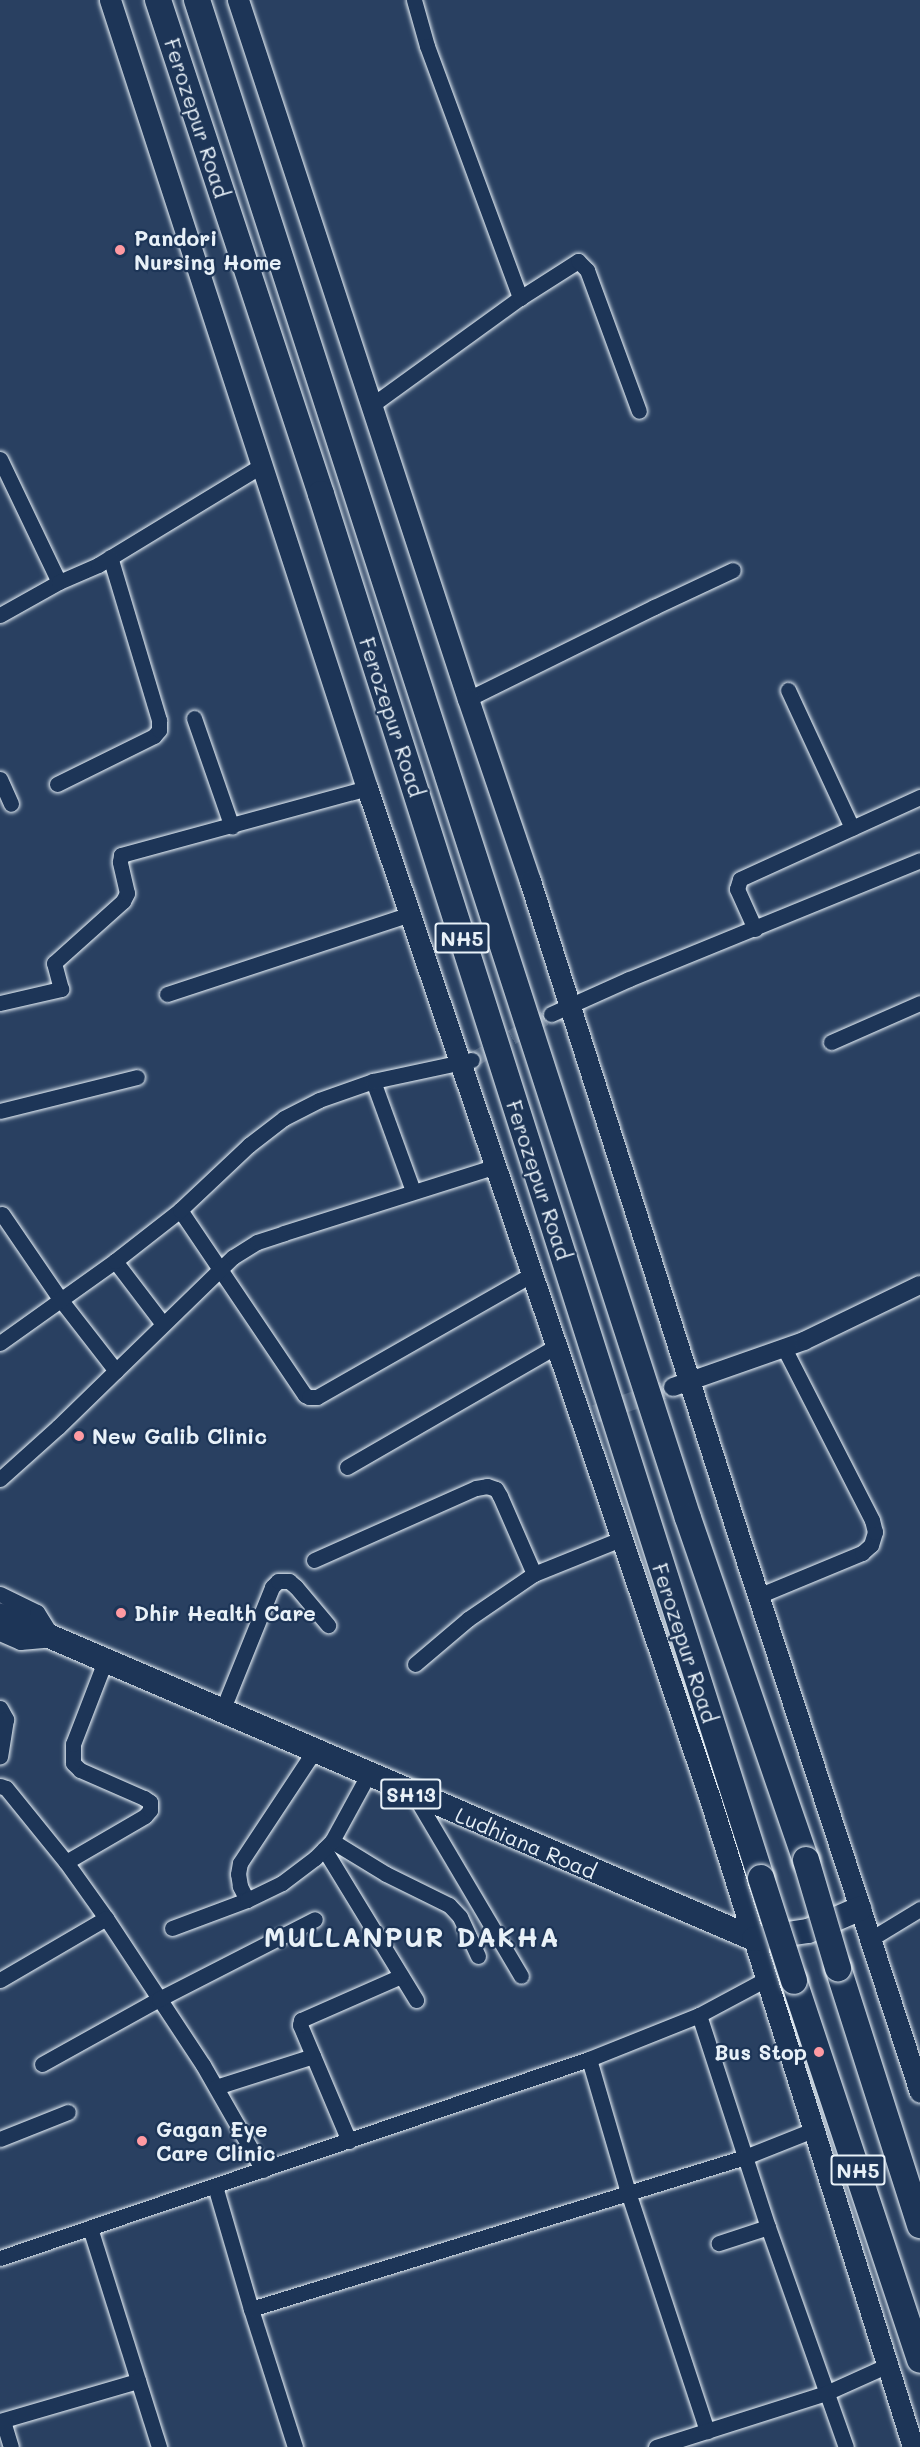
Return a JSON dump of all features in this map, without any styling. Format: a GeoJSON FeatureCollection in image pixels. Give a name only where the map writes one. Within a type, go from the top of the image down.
{"type":"FeatureCollection","features":[{"type":"Feature","properties":{"kind":"highway","name":"Ferozepur Road"},"geometry":{"type":"LineString","coordinates":[[158,0],[321,494],[760,1878],[920,2360]]}},
{"type":"Feature","properties":{"kind":"highway","name":"NH5"},"geometry":{"type":"LineString","coordinates":[[197,0],[688,1518],[806,1860],[920,2225]]}},
{"type":"Feature","properties":{"kind":"main road"},"geometry":{"type":"LineString","coordinates":[[110,0],[367,788],[411,914],[467,1062],[497,1166],[558,1345],[589,1417],[623,1538],[754,1939],[913,2447]]}},
{"type":"Feature","properties":{"kind":"main road"},"geometry":{"type":"LineString","coordinates":[[238,0],[468,699],[560,1009],[681,1384],[758,1596],[920,2092]]}},
{"type":"Feature","properties":{"kind":"main road","name":"Ludhiana Road"},"geometry":{"type":"LineString","coordinates":[[0,1615],[414,1795],[754,1939]]}},
{"type":"Feature","properties":{"kind":"main road"},"geometry":{"type":"LineString","coordinates":[[754,1939],[808,1930],[859,1909]]}},
{"type":"Feature","properties":{"kind":"street"},"geometry":{"type":"LineString","coordinates":[[414,0],[427,46],[520,298]]}},
{"type":"Feature","properties":{"kind":"street"},"geometry":{"type":"LineString","coordinates":[[372,405],[520,298],[572,263],[582,263],[639,411]]}},
{"type":"Feature","properties":{"kind":"street"},"geometry":{"type":"LineString","coordinates":[[0,459],[59,582]]}},
{"type":"Feature","properties":{"kind":"street"},"geometry":{"type":"LineString","coordinates":[[0,615],[110,557],[261,466]]}},
{"type":"Feature","properties":{"kind":"street"},"geometry":{"type":"LineString","coordinates":[[57,784],[154,736],[159,730],[159,720],[110,557]]}},
{"type":"Feature","properties":{"kind":"street"},"geometry":{"type":"LineString","coordinates":[[468,699],[654,606],[733,570]]}},
{"type":"Feature","properties":{"kind":"street"},"geometry":{"type":"LineString","coordinates":[[788,690],[852,828]]}},
{"type":"Feature","properties":{"kind":"street"},"geometry":{"type":"LineString","coordinates":[[194,718],[232,827]]}},
{"type":"Feature","properties":{"kind":"street"},"geometry":{"type":"LineString","coordinates":[[0,779],[11,804]]}},
{"type":"Feature","properties":{"kind":"street"},"geometry":{"type":"LineString","coordinates":[[0,1003],[61,989],[54,963],[123,901],[127,893],[120,862],[121,855],[232,827],[367,788]]}},
{"type":"Feature","properties":{"kind":"street"},"geometry":{"type":"LineString","coordinates":[[754,929],[737,889],[740,879],[920,797]]}},
{"type":"Feature","properties":{"kind":"street"},"geometry":{"type":"LineString","coordinates":[[560,1009],[920,860]]}},
{"type":"Feature","properties":{"kind":"street"},"geometry":{"type":"LineString","coordinates":[[166,994],[411,914]]}},
{"type":"Feature","properties":{"kind":"street"},"geometry":{"type":"LineString","coordinates":[[831,1042],[920,1003]]}},
{"type":"Feature","properties":{"kind":"street"},"geometry":{"type":"LineString","coordinates":[[0,1343],[116,1261],[180,1210],[249,1145],[284,1118],[319,1100],[373,1081],[467,1062]]}},
{"type":"Feature","properties":{"kind":"street"},"geometry":{"type":"LineString","coordinates":[[0,1111],[137,1077]]}},
{"type":"Feature","properties":{"kind":"street"},"geometry":{"type":"LineString","coordinates":[[373,1081],[412,1191]]}},
{"type":"Feature","properties":{"kind":"street"},"geometry":{"type":"LineString","coordinates":[[0,1479],[116,1371],[233,1257],[257,1242],[412,1191],[497,1166]]}},
{"type":"Feature","properties":{"kind":"street"},"geometry":{"type":"LineString","coordinates":[[180,1210],[305,1395],[309,1397],[317,1397],[533,1274]]}},
{"type":"Feature","properties":{"kind":"street"},"geometry":{"type":"LineString","coordinates":[[1,1214],[60,1299],[116,1371]]}},
{"type":"Feature","properties":{"kind":"street"},"geometry":{"type":"LineString","coordinates":[[116,1261],[163,1324]]}},
{"type":"Feature","properties":{"kind":"street"},"geometry":{"type":"LineString","coordinates":[[681,1384],[784,1348],[920,1285]]}},
{"type":"Feature","properties":{"kind":"street"},"geometry":{"type":"LineString","coordinates":[[347,1467],[558,1345]]}},
{"type":"Feature","properties":{"kind":"street"},"geometry":{"type":"LineString","coordinates":[[758,1596],[862,1554],[871,1545],[875,1532],[872,1520],[784,1348]]}},
{"type":"Feature","properties":{"kind":"street"},"geometry":{"type":"LineString","coordinates":[[314,1560],[476,1488],[487,1486],[496,1489],[500,1496],[534,1574]]}},
{"type":"Feature","properties":{"kind":"street"},"geometry":{"type":"LineString","coordinates":[[414,1664],[468,1619],[534,1574],[623,1538]]}},
{"type":"Feature","properties":{"kind":"street"},"geometry":{"type":"LineString","coordinates":[[222,1711],[272,1587],[278,1581],[289,1581],[296,1587],[328,1625]]}},
{"type":"Feature","properties":{"kind":"street"},"geometry":{"type":"LineString","coordinates":[[0,1594],[37,1612],[54,1639],[20,1642],[0,1633]]}},
{"type":"Feature","properties":{"kind":"street"},"geometry":{"type":"LineString","coordinates":[[66,1862],[145,1816],[150,1810],[150,1802],[144,1798],[80,1770],[73,1763],[73,1744],[105,1661]]}},
{"type":"Feature","properties":{"kind":"street"},"geometry":{"type":"LineString","coordinates":[[0,1708],[6,1719],[0,1757]]}},
{"type":"Feature","properties":{"kind":"street"},"geometry":{"type":"LineString","coordinates":[[247,1900],[240,1886],[238,1874],[240,1863],[314,1751]]}},
{"type":"Feature","properties":{"kind":"street"},"geometry":{"type":"LineString","coordinates":[[172,1928],[247,1900],[282,1883],[328,1845],[368,1775]]}},
{"type":"Feature","properties":{"kind":"street"},"geometry":{"type":"LineString","coordinates":[[0,1786],[6,1788],[66,1862],[106,1918],[216,2087],[263,2170]]}},
{"type":"Feature","properties":{"kind":"street"},"geometry":{"type":"LineString","coordinates":[[414,1795],[521,1976]]}},
{"type":"Feature","properties":{"kind":"street"},"geometry":{"type":"LineString","coordinates":[[328,1845],[449,1905],[460,1917],[478,1956]]}},
{"type":"Feature","properties":{"kind":"street"},"geometry":{"type":"LineString","coordinates":[[328,1845],[416,2000]]}},
{"type":"Feature","properties":{"kind":"street"},"geometry":{"type":"LineString","coordinates":[[869,1940],[920,1909]]}},
{"type":"Feature","properties":{"kind":"street"},"geometry":{"type":"LineString","coordinates":[[0,1980],[106,1918]]}},
{"type":"Feature","properties":{"kind":"street"},"geometry":{"type":"LineString","coordinates":[[42,2064],[159,1999],[315,1919]]}},
{"type":"Feature","properties":{"kind":"street"},"geometry":{"type":"LineString","coordinates":[[349,2141],[300,2025],[304,2017],[401,1976]]}},
{"type":"Feature","properties":{"kind":"street"},"geometry":{"type":"LineString","coordinates":[[0,2258],[589,2059],[699,2014],[766,1979]]}},
{"type":"Feature","properties":{"kind":"street"},"geometry":{"type":"LineString","coordinates":[[699,2014],[768,2227],[846,2447]]}},
{"type":"Feature","properties":{"kind":"street"},"geometry":{"type":"LineString","coordinates":[[216,2087],[313,2056]]}},
{"type":"Feature","properties":{"kind":"street"},"geometry":{"type":"LineString","coordinates":[[589,2059],[628,2192],[707,2431]]}},
{"type":"Feature","properties":{"kind":"street"},"geometry":{"type":"LineString","coordinates":[[0,2139],[68,2112]]}},
{"type":"Feature","properties":{"kind":"street"},"geometry":{"type":"LineString","coordinates":[[251,2309],[745,2157],[813,2130]]}},
{"type":"Feature","properties":{"kind":"street"},"geometry":{"type":"LineString","coordinates":[[215,2186],[295,2447]]}},
{"type":"Feature","properties":{"kind":"street"},"geometry":{"type":"LineString","coordinates":[[719,2243],[768,2227]]}},
{"type":"Feature","properties":{"kind":"street"},"geometry":{"type":"LineString","coordinates":[[90,2228],[159,2447]]}},
{"type":"Feature","properties":{"kind":"street"},"geometry":{"type":"LineString","coordinates":[[656,2447],[826,2393],[886,2366]]}},
{"type":"Feature","properties":{"kind":"street"},"geometry":{"type":"LineString","coordinates":[[11,2447],[1,2421],[138,2381]]}},
{"type":"Feature","properties":{"kind":"tunnel"},"geometry":{"type":"LineString","coordinates":[[472,1060],[551,1014]]}},
{"type":"Feature","properties":{"kind":"tunnel"},"geometry":{"type":"LineString","coordinates":[[595,1414],[673,1387]]}},
{"type":"Feature","properties":{"kind":"place","name":"Pandori Nursing Home"},"geometry":{"type":"Point","coordinates":[120,250]}},
{"type":"Feature","properties":{"kind":"place","name":"New Galib Clinic"},"geometry":{"type":"Point","coordinates":[79,1436]}},
{"type":"Feature","properties":{"kind":"place","name":"Dhir Health Care"},"geometry":{"type":"Point","coordinates":[121,1613]}},
{"type":"Feature","properties":{"kind":"place","name":"Bus Stop"},"geometry":{"type":"Point","coordinates":[819,2052]}},
{"type":"Feature","properties":{"kind":"place","name":"Gagan Eye Care Clinic"},"geometry":{"type":"Point","coordinates":[142,2141]}},
{"type":"Feature","properties":{"kind":"district","name":"MULLANPUR DAKHA"},"geometry":{"type":"Point","coordinates":[412,1937]}}]}
